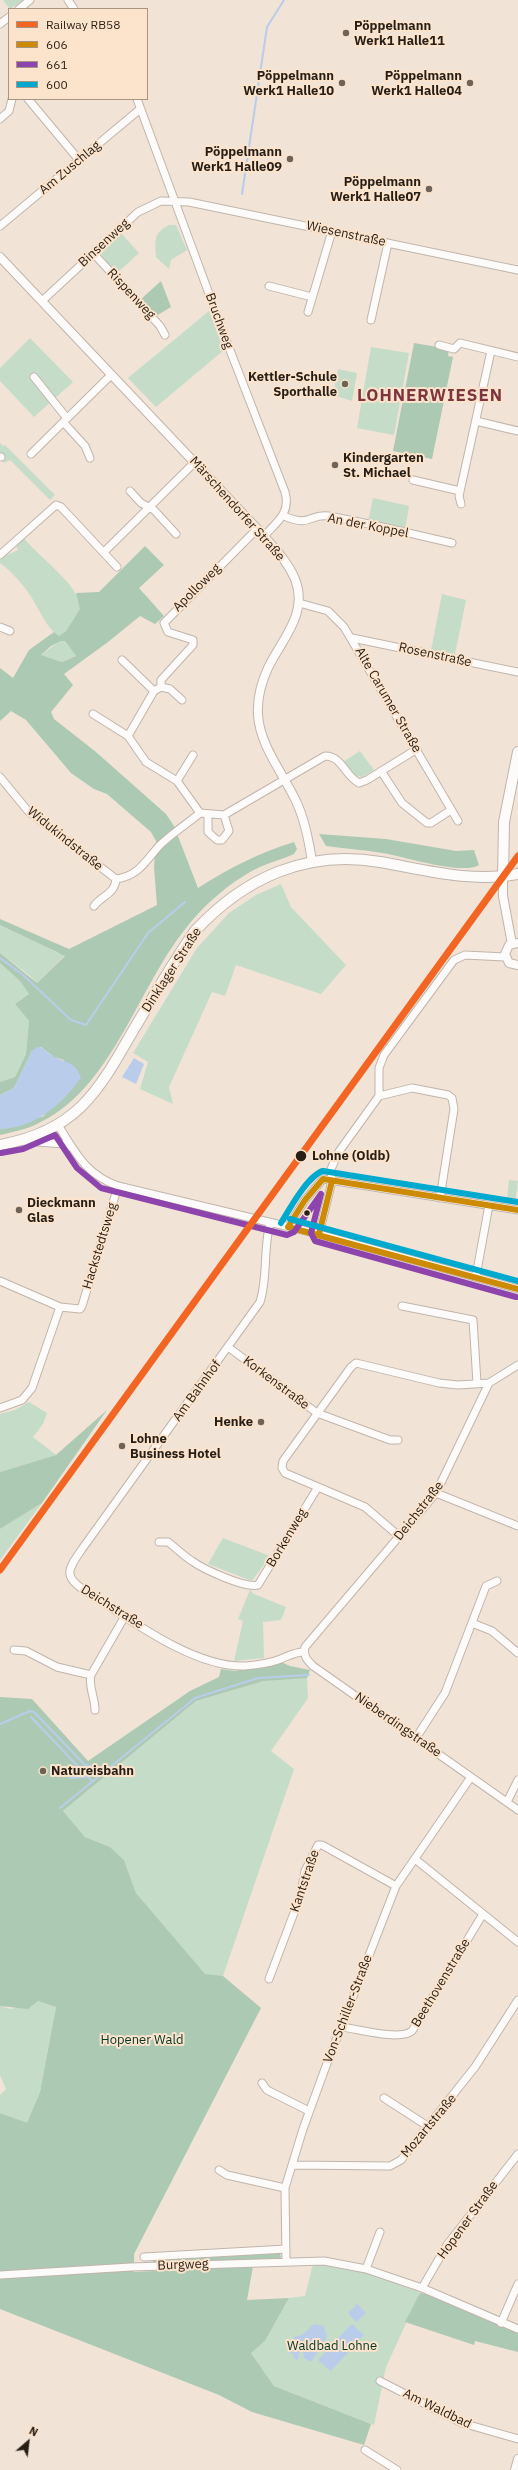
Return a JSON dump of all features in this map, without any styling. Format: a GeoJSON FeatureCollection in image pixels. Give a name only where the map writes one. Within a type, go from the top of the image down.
{"type":"FeatureCollection","features":[{"type":"Feature","properties":{"kind":"main road"},"geometry":{"type":"LineString","coordinates":[[503,877],[504,822],[518,752]]}},
{"type":"Feature","properties":{"kind":"main road","name":"Dinklager Straße"},"geometry":{"type":"LineString","coordinates":[[0,1145],[21,1141],[58,1125],[81,1108],[104,1080],[178,955],[195,931],[210,915],[248,885],[280,871],[312,862],[351,860],[378,862],[449,876],[503,877],[518,874]]}},
{"type":"Feature","properties":{"kind":"street"},"geometry":{"type":"LineString","coordinates":[[20,8],[30,0]]}},
{"type":"Feature","properties":{"kind":"street"},"geometry":{"type":"LineString","coordinates":[[0,24],[8,18]]}},
{"type":"Feature","properties":{"kind":"street"},"geometry":{"type":"LineString","coordinates":[[0,119],[9,111],[12,100]]}},
{"type":"Feature","properties":{"kind":"street"},"geometry":{"type":"LineString","coordinates":[[29,100],[79,160]]}},
{"type":"Feature","properties":{"kind":"street","name":"Bruchweg"},"geometry":{"type":"LineString","coordinates":[[137,100],[174,201],[285,492],[287,501],[284,516]]}},
{"type":"Feature","properties":{"kind":"street","name":"Am Zuschlag"},"geometry":{"type":"LineString","coordinates":[[0,226],[140,110]]}},
{"type":"Feature","properties":{"kind":"street","name":"Binsenweg"},"geometry":{"type":"LineString","coordinates":[[42,301],[138,212],[162,201],[174,201]]}},
{"type":"Feature","properties":{"kind":"street","name":"Wiesenstraße"},"geometry":{"type":"LineString","coordinates":[[174,201],[332,231],[518,270]]}},
{"type":"Feature","properties":{"kind":"street"},"geometry":{"type":"LineString","coordinates":[[308,312],[332,231]]}},
{"type":"Feature","properties":{"kind":"street"},"geometry":{"type":"LineString","coordinates":[[371,320],[388,243]]}},
{"type":"Feature","properties":{"kind":"street","name":"Rispenweg"},"geometry":{"type":"LineString","coordinates":[[94,254],[160,326],[165,335]]}},
{"type":"Feature","properties":{"kind":"street","name":"Märschendorfer Straße"},"geometry":{"type":"LineString","coordinates":[[0,257],[264,536],[287,563],[296,580],[298,603],[289,634],[268,667],[261,683],[258,700],[261,732],[296,801],[308,835],[312,862]]}},
{"type":"Feature","properties":{"kind":"street"},"geometry":{"type":"LineString","coordinates":[[269,286],[312,297]]}},
{"type":"Feature","properties":{"kind":"street"},"geometry":{"type":"LineString","coordinates":[[439,345],[454,349],[460,343],[492,352],[518,357]]}},
{"type":"Feature","properties":{"kind":"street"},"geometry":{"type":"LineString","coordinates":[[461,504],[460,491],[492,352]]}},
{"type":"Feature","properties":{"kind":"street"},"geometry":{"type":"LineString","coordinates":[[31,454],[111,375]]}},
{"type":"Feature","properties":{"kind":"street"},"geometry":{"type":"LineString","coordinates":[[34,377],[85,446],[90,458]]}},
{"type":"Feature","properties":{"kind":"street"},"geometry":{"type":"LineString","coordinates":[[476,421],[518,431]]}},
{"type":"Feature","properties":{"kind":"street"},"geometry":{"type":"LineString","coordinates":[[104,552],[148,506],[195,462]]}},
{"type":"Feature","properties":{"kind":"street"},"geometry":{"type":"LineString","coordinates":[[413,480],[460,491]]}},
{"type":"Feature","properties":{"kind":"street"},"geometry":{"type":"LineString","coordinates":[[130,491],[142,503],[148,506],[176,534]]}},
{"type":"Feature","properties":{"kind":"street"},"geometry":{"type":"LineString","coordinates":[[0,555],[56,505],[61,507],[117,567]]}},
{"type":"Feature","properties":{"kind":"street"},"geometry":{"type":"LineString","coordinates":[[264,536],[284,516]]}},
{"type":"Feature","properties":{"kind":"street","name":"An der Koppel"},"geometry":{"type":"LineString","coordinates":[[284,516],[296,521],[305,522],[326,516],[452,543]]}},
{"type":"Feature","properties":{"kind":"street","name":"Apolloweg"},"geometry":{"type":"LineString","coordinates":[[157,689],[161,680],[193,645],[193,640],[168,632],[164,623],[257,529]]}},
{"type":"Feature","properties":{"kind":"street","name":"Alte Carumer Straße"},"geometry":{"type":"LineString","coordinates":[[298,603],[328,611],[340,621],[352,638],[458,821]]}},
{"type":"Feature","properties":{"kind":"street"},"geometry":{"type":"LineString","coordinates":[[0,627],[10,631]]}},
{"type":"Feature","properties":{"kind":"street","name":"Rosenstraße"},"geometry":{"type":"LineString","coordinates":[[352,638],[518,672]]}},
{"type":"Feature","properties":{"kind":"street"},"geometry":{"type":"LineString","coordinates":[[122,660],[157,689],[170,690],[182,700]]}},
{"type":"Feature","properties":{"kind":"street"},"geometry":{"type":"LineString","coordinates":[[128,736],[157,689]]}},
{"type":"Feature","properties":{"kind":"street"},"geometry":{"type":"LineString","coordinates":[[94,714],[128,736],[131,743],[149,766],[177,781],[204,814],[208,832],[217,840],[222,840],[229,831],[224,815]]}},
{"type":"Feature","properties":{"kind":"street"},"geometry":{"type":"LineString","coordinates":[[204,814],[224,815],[325,756],[332,756],[339,761],[352,779],[358,783],[417,749]]}},
{"type":"Feature","properties":{"kind":"street"},"geometry":{"type":"LineString","coordinates":[[177,781],[193,755]]}},
{"type":"Feature","properties":{"kind":"street"},"geometry":{"type":"LineString","coordinates":[[381,771],[402,802],[428,823],[431,824],[451,810]]}},
{"type":"Feature","properties":{"kind":"street","name":"Widukindstraße"},"geometry":{"type":"LineString","coordinates":[[0,777],[28,811],[116,879],[126,878],[141,869],[160,846],[204,814]]}},
{"type":"Feature","properties":{"kind":"street"},"geometry":{"type":"LineString","coordinates":[[503,877],[503,896],[515,943],[507,948],[505,957],[509,963],[518,965]]}},
{"type":"Feature","properties":{"kind":"street","name":"Widukindstraße"},"geometry":{"type":"LineString","coordinates":[[94,906],[99,900],[116,887],[116,879]]}},
{"type":"Feature","properties":{"kind":"street"},"geometry":{"type":"LineString","coordinates":[[320,1234],[332,1181],[331,1169],[338,1153],[379,1096],[379,1068],[384,1056],[454,960],[465,955],[505,957]]}},
{"type":"Feature","properties":{"kind":"street"},"geometry":{"type":"LineString","coordinates":[[379,1096],[412,1088],[448,1094],[452,1098],[454,1109],[440,1198]]}},
{"type":"Feature","properties":{"kind":"street"},"geometry":{"type":"LineString","coordinates":[[58,1125],[90,1171],[104,1181],[118,1186],[320,1234],[476,1276],[518,1289]]}},
{"type":"Feature","properties":{"kind":"street"},"geometry":{"type":"LineString","coordinates":[[21,1141],[65,1144],[74,1149]]}},
{"type":"Feature","properties":{"kind":"street"},"geometry":{"type":"LineString","coordinates":[[288,1227],[305,1200],[323,1179],[518,1210]]}},
{"type":"Feature","properties":{"kind":"street","name":"Hackstedtsweg"},"geometry":{"type":"LineString","coordinates":[[60,1307],[76,1309],[82,1306],[118,1186]]}},
{"type":"Feature","properties":{"kind":"street"},"geometry":{"type":"LineString","coordinates":[[476,1276],[489,1205]]}},
{"type":"Feature","properties":{"kind":"street","name":"Am Bahnhof"},"geometry":{"type":"LineString","coordinates":[[72,1564],[260,1302],[265,1282],[265,1246],[270,1223]]}},
{"type":"Feature","properties":{"kind":"street"},"geometry":{"type":"LineString","coordinates":[[0,1281],[60,1307],[32,1388],[22,1400],[0,1408]]}},
{"type":"Feature","properties":{"kind":"street"},"geometry":{"type":"LineString","coordinates":[[402,1306],[473,1320],[477,1383]]}},
{"type":"Feature","properties":{"kind":"street","name":"Korkenstraße"},"geometry":{"type":"LineString","coordinates":[[228,1347],[317,1413],[356,1364],[362,1363],[419,1380],[458,1385],[489,1383]]}},
{"type":"Feature","properties":{"kind":"street"},"geometry":{"type":"LineString","coordinates":[[489,1383],[518,1365]]}},
{"type":"Feature","properties":{"kind":"street","name":"Deichstraße"},"geometry":{"type":"LineString","coordinates":[[72,1564],[70,1574],[75,1585],[183,1650],[206,1661],[246,1666],[264,1663],[304,1652],[319,1631],[436,1493],[489,1383]]}},
{"type":"Feature","properties":{"kind":"street"},"geometry":{"type":"LineString","coordinates":[[398,1440],[390,1440],[317,1413],[283,1461],[282,1468],[285,1472],[365,1507],[400,1537]]}},
{"type":"Feature","properties":{"kind":"street","name":"Borkenweg"},"geometry":{"type":"LineString","coordinates":[[159,1542],[168,1542],[192,1561],[206,1569],[254,1586],[262,1581],[318,1487]]}},
{"type":"Feature","properties":{"kind":"street"},"geometry":{"type":"LineString","coordinates":[[436,1493],[518,1526]]}},
{"type":"Feature","properties":{"kind":"street"},"geometry":{"type":"LineString","coordinates":[[416,1738],[441,1700],[486,1586],[497,1581]]}},
{"type":"Feature","properties":{"kind":"street"},"geometry":{"type":"LineString","coordinates":[[95,1710],[95,1699],[89,1682],[91,1675],[126,1616]]}},
{"type":"Feature","properties":{"kind":"street"},"geometry":{"type":"LineString","coordinates":[[472,1623],[492,1631],[518,1653]]}},
{"type":"Feature","properties":{"kind":"street"},"geometry":{"type":"LineString","coordinates":[[14,1650],[26,1651],[57,1667],[91,1675]]}},
{"type":"Feature","properties":{"kind":"street","name":"Nieberdingstraße"},"geometry":{"type":"LineString","coordinates":[[304,1652],[308,1661],[313,1666],[518,1810]]}},
{"type":"Feature","properties":{"kind":"street","name":"Von-Schiller-Straße"},"geometry":{"type":"LineString","coordinates":[[286,2261],[285,2188],[309,2112],[396,1886],[471,1777]]}},
{"type":"Feature","properties":{"kind":"street"},"geometry":{"type":"LineString","coordinates":[[506,1802],[518,1780]]}},
{"type":"Feature","properties":{"kind":"street","name":"Kantstraße"},"geometry":{"type":"LineString","coordinates":[[268,1979],[300,1897],[305,1871],[318,1845],[322,1845],[396,1886]]}},
{"type":"Feature","properties":{"kind":"street"},"geometry":{"type":"LineString","coordinates":[[415,1859],[518,1942]]}},
{"type":"Feature","properties":{"kind":"street","name":"Beethovenstraße"},"geometry":{"type":"LineString","coordinates":[[342,2027],[406,2036],[416,2026],[483,1914]]}},
{"type":"Feature","properties":{"kind":"street","name":"Mozartstraße"},"geometry":{"type":"LineString","coordinates":[[292,2165],[390,2166],[401,2160],[429,2127],[483,2056],[518,2000]]}},
{"type":"Feature","properties":{"kind":"street"},"geometry":{"type":"LineString","coordinates":[[262,2083],[267,2090],[309,2112]]}},
{"type":"Feature","properties":{"kind":"street"},"geometry":{"type":"LineString","coordinates":[[384,2098],[429,2127]]}},
{"type":"Feature","properties":{"kind":"street","name":"Hopener Straße"},"geometry":{"type":"LineString","coordinates":[[422,2288],[447,2245],[518,2154]]}},
{"type":"Feature","properties":{"kind":"street"},"geometry":{"type":"LineString","coordinates":[[219,2170],[227,2175],[285,2188]]}},
{"type":"Feature","properties":{"kind":"street"},"geometry":{"type":"LineString","coordinates":[[366,2269],[380,2232]]}},
{"type":"Feature","properties":{"kind":"street"},"geometry":{"type":"LineString","coordinates":[[144,2257],[286,2249]]}},
{"type":"Feature","properties":{"kind":"street","name":"Burgweg"},"geometry":{"type":"LineString","coordinates":[[0,2275],[131,2267],[324,2261],[366,2269],[422,2288],[518,2329]]}},
{"type":"Feature","properties":{"kind":"street"},"geometry":{"type":"LineString","coordinates":[[501,2323],[518,2284]]}},
{"type":"Feature","properties":{"kind":"street","name":"Am Waldbad"},"geometry":{"type":"LineString","coordinates":[[380,2381],[462,2423],[518,2439]]}},
{"type":"Feature","properties":{"kind":"street"},"geometry":{"type":"LineString","coordinates":[[365,2450],[397,2470]]}},
{"type":"Feature","properties":{"kind":"street"},"geometry":{"type":"LineString","coordinates":[[515,2470],[518,2459]]}},
{"type":"Feature","properties":{"kind":"green space"},"geometry":{"type":"Polygon","coordinates":[[[3,0],[24,0],[12,8],[9,8],[3,0]]]}},
{"type":"Feature","properties":{"kind":"green space"},"geometry":{"type":"Polygon","coordinates":[[[169,225],[176,225],[187,250],[171,260],[169,269],[156,257],[155,241],[160,231],[169,225]]]}},
{"type":"Feature","properties":{"kind":"green space"},"geometry":{"type":"Polygon","coordinates":[[[121,233],[139,253],[116,274],[101,254],[121,233]]]}},
{"type":"Feature","properties":{"kind":"green space"},"geometry":{"type":"Polygon","coordinates":[[[161,281],[171,307],[156,316],[140,300],[161,281]]]}},
{"type":"Feature","properties":{"kind":"green space"},"geometry":{"type":"Polygon","coordinates":[[[209,311],[224,350],[156,407],[128,378],[209,311]]]}},
{"type":"Feature","properties":{"kind":"green space"},"geometry":{"type":"Polygon","coordinates":[[[30,338],[73,382],[34,417],[0,381],[0,368],[30,338]]]}},
{"type":"Feature","properties":{"kind":"green space"},"geometry":{"type":"Polygon","coordinates":[[[414,343],[449,349],[448,356],[453,357],[432,459],[393,451],[414,343]]]}},
{"type":"Feature","properties":{"kind":"green space"},"geometry":{"type":"Polygon","coordinates":[[[371,347],[409,353],[394,435],[357,428],[371,347]]]}},
{"type":"Feature","properties":{"kind":"green space","name":"Kettler-Schule Sporthalle"},"geometry":{"type":"Polygon","coordinates":[[[338,369],[357,373],[352,401],[333,395],[338,369]]]}},
{"type":"Feature","properties":{"kind":"green space"},"geometry":{"type":"Polygon","coordinates":[[[0,443],[3,446],[5,445],[55,495],[50,500],[10,460],[4,463],[0,459],[0,443]]]}},
{"type":"Feature","properties":{"kind":"green space"},"geometry":{"type":"Polygon","coordinates":[[[373,498],[409,506],[405,530],[368,522],[373,498]]]}},
{"type":"Feature","properties":{"kind":"green space"},"geometry":{"type":"Polygon","coordinates":[[[24,538],[67,581],[79,600],[80,609],[66,631],[59,636],[50,628],[24,586],[0,563],[0,558],[18,550],[16,546],[24,538]]]}},
{"type":"Feature","properties":{"kind":"green space"},"geometry":{"type":"Polygon","coordinates":[[[145,546],[164,565],[139,588],[164,616],[155,624],[140,616],[108,642],[64,674],[73,685],[51,712],[54,719],[96,752],[166,814],[174,826],[198,888],[256,856],[294,842],[297,849],[294,854],[260,867],[239,879],[220,893],[193,919],[168,953],[121,1037],[84,1089],[62,1109],[35,1125],[22,1130],[0,1135],[0,1129],[44,1116],[64,1060],[54,1057],[41,1047],[32,1051],[14,1088],[0,1095],[0,1082],[15,1077],[26,1054],[29,1021],[15,1004],[29,994],[20,981],[0,963],[0,953],[37,983],[65,956],[0,925],[0,919],[69,949],[157,905],[154,867],[156,841],[151,832],[107,794],[94,789],[71,773],[26,720],[11,711],[0,721],[0,668],[13,678],[29,650],[54,632],[59,636],[66,631],[80,609],[76,593],[99,592],[145,546]],[[61,641],[51,646],[41,655],[62,662],[76,656],[65,641],[61,641]]]}},
{"type":"Feature","properties":{"kind":"green space"},"geometry":{"type":"Polygon","coordinates":[[[442,594],[466,600],[455,654],[431,650],[442,594]]]}},
{"type":"Feature","properties":{"kind":"green space"},"geometry":{"type":"Polygon","coordinates":[[[60,641],[65,641],[76,656],[62,662],[41,655],[60,641]]]}},
{"type":"Feature","properties":{"kind":"green space"},"geometry":{"type":"Polygon","coordinates":[[[360,751],[374,770],[362,777],[353,775],[343,762],[360,751]]]}},
{"type":"Feature","properties":{"kind":"green space"},"geometry":{"type":"Polygon","coordinates":[[[319,834],[386,839],[456,851],[474,850],[479,865],[471,868],[448,867],[380,853],[326,846],[319,834]]]}},
{"type":"Feature","properties":{"kind":"green space"},"geometry":{"type":"Polygon","coordinates":[[[281,884],[291,907],[346,965],[321,994],[236,965],[225,996],[212,992],[169,1087],[173,1104],[140,1089],[148,1062],[133,1053],[197,948],[229,913],[256,895],[281,884]]]}},
{"type":"Feature","properties":{"kind":"green space"},"geometry":{"type":"Polygon","coordinates":[[[0,925],[65,955],[37,983],[0,953],[0,925]]]}},
{"type":"Feature","properties":{"kind":"green space"},"geometry":{"type":"Polygon","coordinates":[[[0,963],[20,981],[29,994],[15,1004],[29,1021],[26,1054],[15,1077],[0,1082],[0,963]]]}},
{"type":"Feature","properties":{"kind":"green space"},"geometry":{"type":"Polygon","coordinates":[[[509,1180],[518,1181],[515,1202],[507,1201],[509,1180]]]}},
{"type":"Feature","properties":{"kind":"green space"},"geometry":{"type":"Polygon","coordinates":[[[29,1402],[47,1413],[43,1424],[33,1437],[56,1455],[0,1472],[0,1414],[15,1410],[29,1402]]]}},
{"type":"Feature","properties":{"kind":"green space"},"geometry":{"type":"Polygon","coordinates":[[[107,1410],[42,1503],[0,1529],[0,1472],[56,1455],[107,1410]]]}},
{"type":"Feature","properties":{"kind":"green space"},"geometry":{"type":"Polygon","coordinates":[[[42,1503],[0,1560],[0,1529],[42,1503]]]}},
{"type":"Feature","properties":{"kind":"green space"},"geometry":{"type":"Polygon","coordinates":[[[223,1538],[270,1556],[252,1581],[208,1564],[223,1538]]]}},
{"type":"Feature","properties":{"kind":"green space"},"geometry":{"type":"Polygon","coordinates":[[[250,1590],[254,1594],[286,1607],[281,1620],[263,1622],[264,1658],[234,1661],[243,1621],[238,1619],[250,1590]]]}},
{"type":"Feature","properties":{"kind":"green space","name":"Hopener Wald"},"geometry":{"type":"Polygon","coordinates":[[[281,1662],[290,1666],[310,1670],[307,1678],[264,1681],[196,1701],[63,1811],[85,1837],[110,1847],[124,1860],[136,1893],[205,1974],[223,1976],[261,2008],[134,2254],[134,2272],[253,2266],[247,2300],[289,2298],[265,2341],[251,2353],[274,2386],[371,2424],[364,2445],[252,2412],[219,2395],[0,2309],[0,2113],[27,2123],[40,2092],[56,2007],[38,2001],[28,2009],[0,2006],[0,1697],[32,1699],[88,1761],[190,1691],[219,1677],[221,1669],[235,1671],[281,1662]]]}},
{"type":"Feature","properties":{"kind":"green space"},"geometry":{"type":"Polygon","coordinates":[[[307,1678],[308,1698],[271,1751],[294,1769],[223,1976],[205,1975],[136,1893],[124,1860],[110,1847],[85,1837],[63,1811],[196,1701],[264,1681],[307,1678]]]}},
{"type":"Feature","properties":{"kind":"green space"},"geometry":{"type":"Polygon","coordinates":[[[38,2001],[56,2007],[40,2092],[27,2124],[0,2113],[0,2095],[6,2089],[0,2075],[0,2006],[11,2009],[38,2001]]]}},
{"type":"Feature","properties":{"kind":"green space"},"geometry":{"type":"Polygon","coordinates":[[[279,2252],[281,2257],[279,2260],[153,2265],[153,2258],[279,2252]]]}},
{"type":"Feature","properties":{"kind":"green space","name":"Waldbad Lohne"},"geometry":{"type":"Polygon","coordinates":[[[313,2264],[339,2266],[364,2272],[414,2288],[420,2293],[386,2367],[374,2425],[274,2386],[251,2353],[265,2341],[289,2298],[305,2296],[313,2264]]]}},
{"type":"Feature","properties":{"kind":"green space"},"geometry":{"type":"Polygon","coordinates":[[[420,2293],[432,2295],[518,2333],[518,2352],[475,2341],[474,2345],[405,2322],[420,2293]]]}},
{"type":"Feature","properties":{"kind":"water"},"geometry":{"type":"Polygon","coordinates":[[[37,1047],[42,1048],[51,1055],[73,1065],[79,1072],[81,1078],[65,1097],[46,1113],[25,1124],[13,1128],[0,1129],[0,1095],[14,1088],[32,1051],[37,1047]]]}},
{"type":"Feature","properties":{"kind":"water"},"geometry":{"type":"Polygon","coordinates":[[[134,1058],[144,1064],[136,1084],[122,1077],[134,1058]]]}},
{"type":"Feature","properties":{"kind":"water"},"geometry":{"type":"Polygon","coordinates":[[[357,2304],[366,2313],[356,2322],[348,2313],[357,2304]]]}},
{"type":"Feature","properties":{"kind":"water"},"geometry":{"type":"Polygon","coordinates":[[[314,2324],[324,2326],[327,2337],[311,2362],[304,2358],[303,2350],[292,2347],[291,2341],[294,2337],[302,2335],[314,2324]]]}},
{"type":"Feature","properties":{"kind":"water"},"geometry":{"type":"Polygon","coordinates":[[[352,2324],[364,2335],[331,2371],[318,2360],[352,2324]]]}},
{"type":"Feature","properties":{"kind":"waterway"},"geometry":{"type":"LineString","coordinates":[[242,194],[267,27],[284,0]]}},
{"type":"Feature","properties":{"kind":"waterway"},"geometry":{"type":"LineString","coordinates":[[0,958],[23,975],[71,1020],[86,1025],[148,933],[185,902]]}},
{"type":"Feature","properties":{"kind":"waterway"},"geometry":{"type":"LineString","coordinates":[[60,1808],[195,1698],[258,1678],[309,1675]]}},
{"type":"Feature","properties":{"kind":"waterway"},"geometry":{"type":"LineString","coordinates":[[0,1724],[30,1711],[34,1712],[85,1765],[91,1766]]}},
{"type":"Feature","properties":{"kind":"waterway"},"geometry":{"type":"LineString","coordinates":[[31,1717],[92,1781]]}},
{"type":"Feature","properties":{"kind":"waterway"},"geometry":{"type":"LineString","coordinates":[[70,1778],[87,1777]]}},
{"type":"Feature","properties":{"kind":"waterway"},"geometry":{"type":"LineString","coordinates":[[290,2352],[295,2354],[297,2354],[299,2349],[294,2350],[297,2355],[298,2356],[297,2359],[294,2356],[295,2355],[305,2347]]}},
{"type":"Feature","properties":{"kind":"rail line","name":"RB58"},"geometry":{"type":"LineString","coordinates":[[0,1570],[518,856]]}},
{"type":"Feature","properties":{"kind":"transit line","name":"661"},"geometry":{"type":"LineString","coordinates":[[1,1153],[23,1149],[55,1135],[77,1168],[101,1188],[287,1235],[294,1232],[321,1194],[311,1233],[315,1241],[516,1297]]}},
{"type":"Feature","properties":{"kind":"transit line","name":"600"},"geometry":{"type":"LineString","coordinates":[[281,1223],[305,1186],[311,1179],[323,1171],[518,1202]]}},
{"type":"Feature","properties":{"kind":"transit line","name":"606"},"geometry":{"type":"LineString","coordinates":[[288,1227],[305,1200],[323,1179],[518,1210]]}},
{"type":"Feature","properties":{"kind":"transit line","name":"606"},"geometry":{"type":"LineString","coordinates":[[319,1234],[332,1181]]}},
{"type":"Feature","properties":{"kind":"transit line","name":"600"},"geometry":{"type":"LineString","coordinates":[[290,1219],[518,1281]]}},
{"type":"Feature","properties":{"kind":"transit line","name":"606"},"geometry":{"type":"LineString","coordinates":[[288,1227],[518,1289]]}},
{"type":"Feature","properties":{"kind":"place","name":"Pöppelmann Werk1 Halle11"},"geometry":{"type":"Point","coordinates":[346,33]}},
{"type":"Feature","properties":{"kind":"place","name":"Pöppelmann Werk1 Halle10"},"geometry":{"type":"Point","coordinates":[342,83]}},
{"type":"Feature","properties":{"kind":"place","name":"Pöppelmann Werk1 Halle04"},"geometry":{"type":"Point","coordinates":[470,83]}},
{"type":"Feature","properties":{"kind":"place","name":"Pöppelmann Werk1 Halle09"},"geometry":{"type":"Point","coordinates":[290,159]}},
{"type":"Feature","properties":{"kind":"place","name":"Pöppelmann Werk1 Halle07"},"geometry":{"type":"Point","coordinates":[429,189]}},
{"type":"Feature","properties":{"kind":"place","name":"Kettler-Schule Sporthalle"},"geometry":{"type":"Point","coordinates":[345,384]}},
{"type":"Feature","properties":{"kind":"place","name":"Kindergarten St. Michael"},"geometry":{"type":"Point","coordinates":[335,465]}},
{"type":"Feature","properties":{"kind":"place","name":"Lohne (Oldb)"},"geometry":{"type":"Point","coordinates":[301,1156]}},
{"type":"Feature","properties":{"kind":"place","name":"Dieckmann Glas"},"geometry":{"type":"Point","coordinates":[19,1210]}},
{"type":"Feature","properties":{"kind":"place","name":"Henke"},"geometry":{"type":"Point","coordinates":[261,1422]}},
{"type":"Feature","properties":{"kind":"place","name":"Lohne Business Hotel"},"geometry":{"type":"Point","coordinates":[122,1446]}},
{"type":"Feature","properties":{"kind":"place","name":"Natureisbahn"},"geometry":{"type":"Point","coordinates":[43,1771]}},
{"type":"Feature","properties":{"kind":"district","name":"LOHNERWIESEN"},"geometry":{"type":"Point","coordinates":[430,396]}}]}
